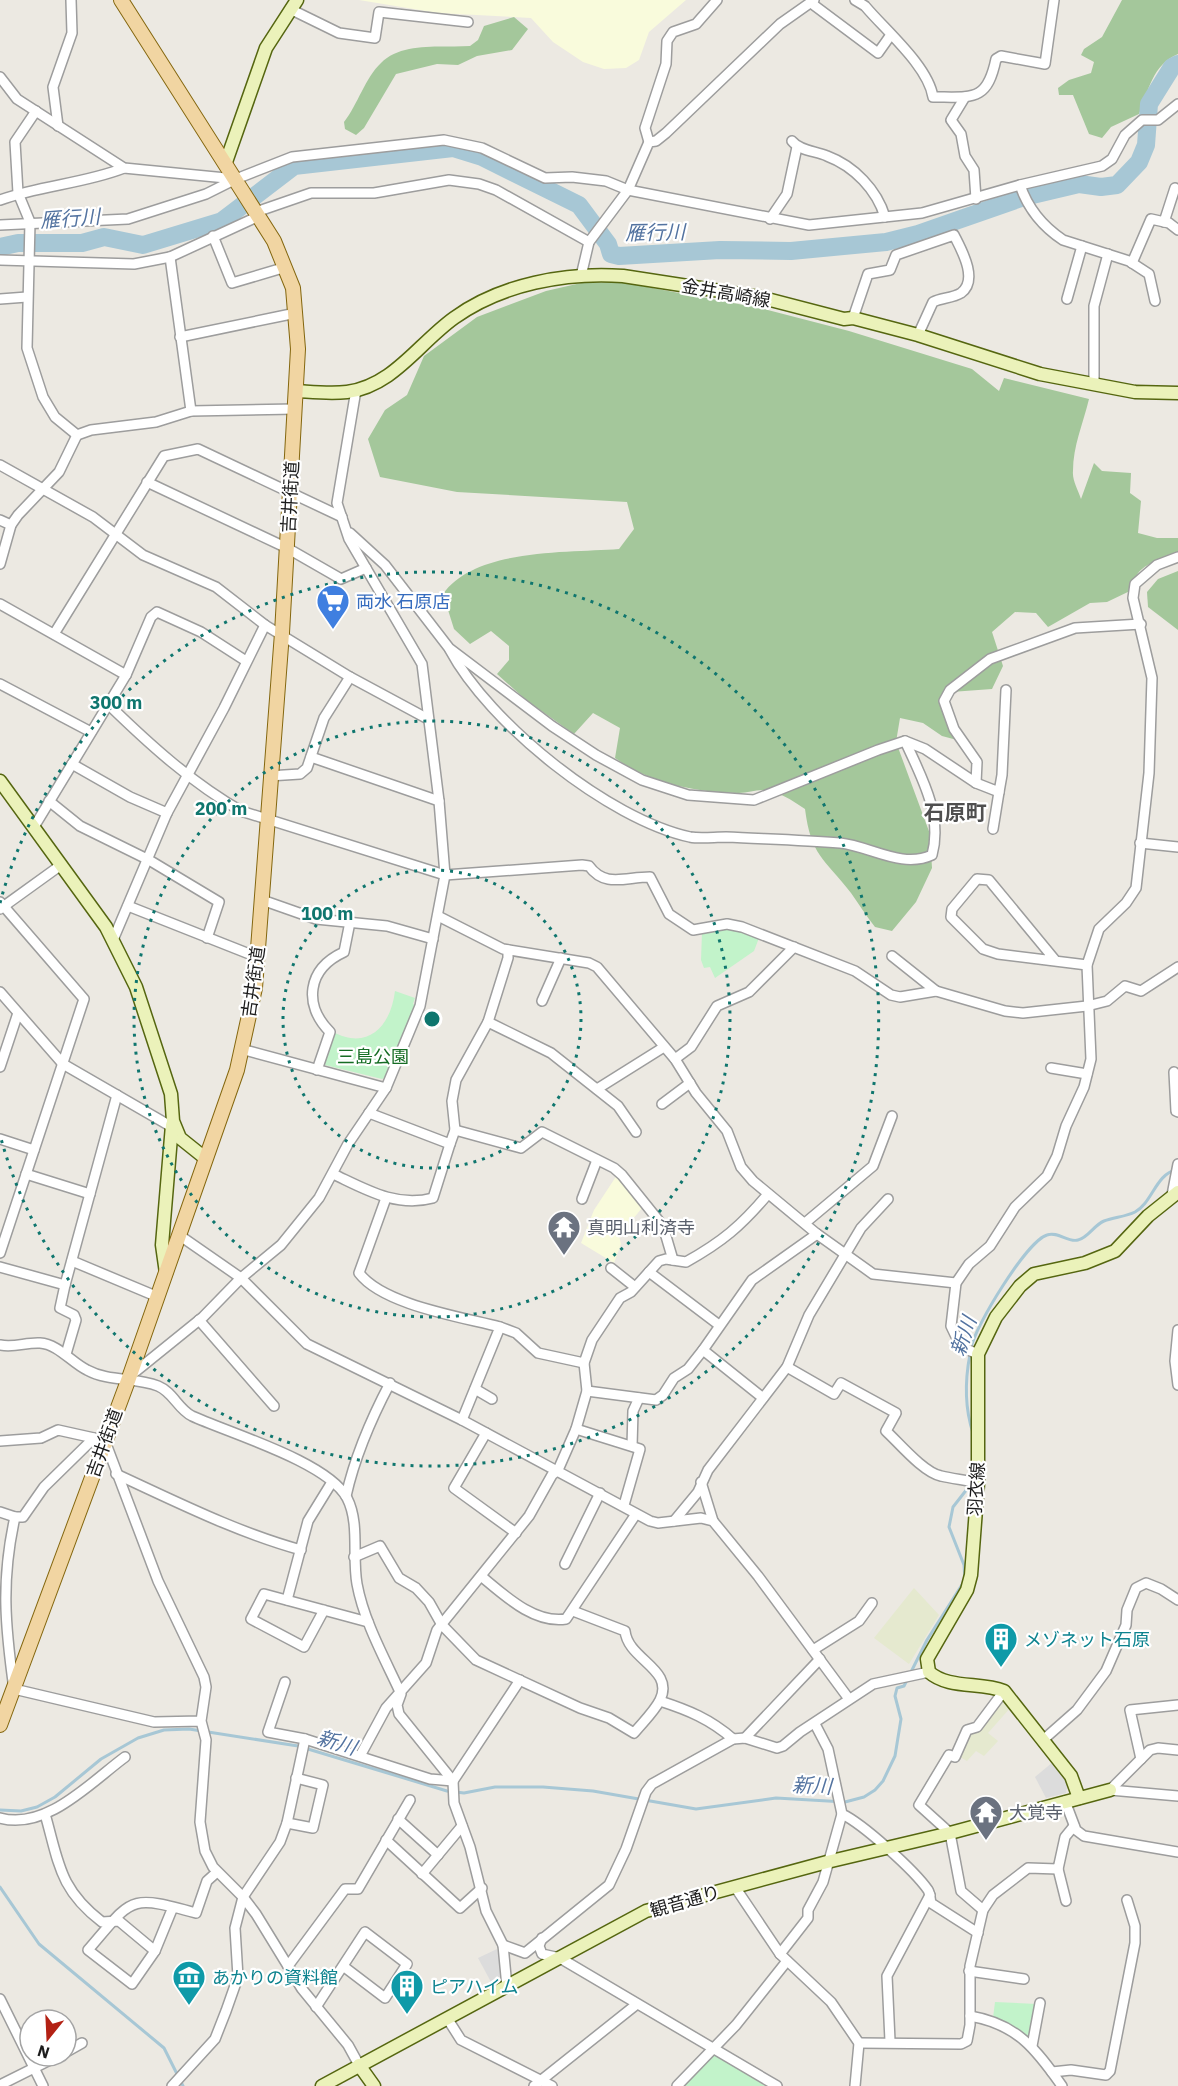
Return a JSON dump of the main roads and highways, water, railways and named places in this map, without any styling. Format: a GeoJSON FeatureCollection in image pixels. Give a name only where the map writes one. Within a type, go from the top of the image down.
{"type":"FeatureCollection","features":[{"type":"Feature","properties":{"kind":"main road","name":"吉井街道"},"geometry":{"type":"LineString","coordinates":[[0,1725],[99,1440],[129,1378],[237,1070],[255,988],[282,633],[297,391],[296,313],[286,267],[226,162],[121,0]]}},
{"type":"Feature","properties":{"kind":"waterway","name":"雁行川"},"geometry":{"type":"LineString","coordinates":[[0,247],[18,243],[82,243],[104,237],[143,245],[222,221],[294,166],[453,148],[482,157],[579,205],[608,244],[611,254],[619,256],[720,250],[791,251],[886,242],[918,234],[1024,197],[1079,184],[1101,187],[1117,185],[1139,162],[1146,145],[1149,104],[1172,67],[1178,64]]}},
{"type":"Feature","properties":{"kind":"waterway","name":"新川"},"geometry":{"type":"LineString","coordinates":[[971,1348],[982,1322],[1003,1285],[1038,1241],[1051,1234],[1078,1240],[1104,1221],[1135,1212],[1146,1202],[1164,1177],[1176,1170]]}},
{"type":"Feature","properties":{"kind":"waterway","name":"新川"},"geometry":{"type":"LineString","coordinates":[[970,1354],[967,1394],[968,1414],[973,1433]]}},
{"type":"Feature","properties":{"kind":"waterway","name":"新川"},"geometry":{"type":"LineString","coordinates":[[0,1810],[21,1811],[37,1807],[55,1797],[101,1759],[138,1738],[164,1730],[189,1729],[298,1746],[447,1791],[464,1793],[495,1787],[543,1787],[593,1791],[696,1809],[776,1798],[845,1802],[864,1797],[883,1781],[895,1756],[901,1719],[895,1696],[897,1688],[904,1686],[927,1640],[965,1580],[964,1565],[949,1527],[953,1507],[971,1484]]}},
{"type":"Feature","properties":{"kind":"waterway"},"geometry":{"type":"LineString","coordinates":[[0,1887],[39,1944],[164,2048],[183,2086]]}},
{"type":"Feature","properties":{"kind":"place","name":"両水 石原店"},"geometry":{"type":"Point","coordinates":[333,630]}},
{"type":"Feature","properties":{"kind":"place","name":"真明山利済寺"},"geometry":{"type":"Point","coordinates":[564,1256]}},
{"type":"Feature","properties":{"kind":"place","name":"メゾネット石原"},"geometry":{"type":"Point","coordinates":[1001,1668]}},
{"type":"Feature","properties":{"kind":"place","name":"大覚寺"},"geometry":{"type":"Point","coordinates":[986,1841]}},
{"type":"Feature","properties":{"kind":"place","name":"あかりの資料館"},"geometry":{"type":"Point","coordinates":[189,2006]}},
{"type":"Feature","properties":{"kind":"place","name":"ピアハイム"},"geometry":{"type":"Point","coordinates":[407,2015]}},
{"type":"Feature","properties":{"kind":"district","name":"石原町"},"geometry":{"type":"Point","coordinates":[955,812]}},
{"type":"Feature","properties":{"kind":"park label","name":"三島公園"},"geometry":{"type":"Point","coordinates":[373,1056]}}]}
